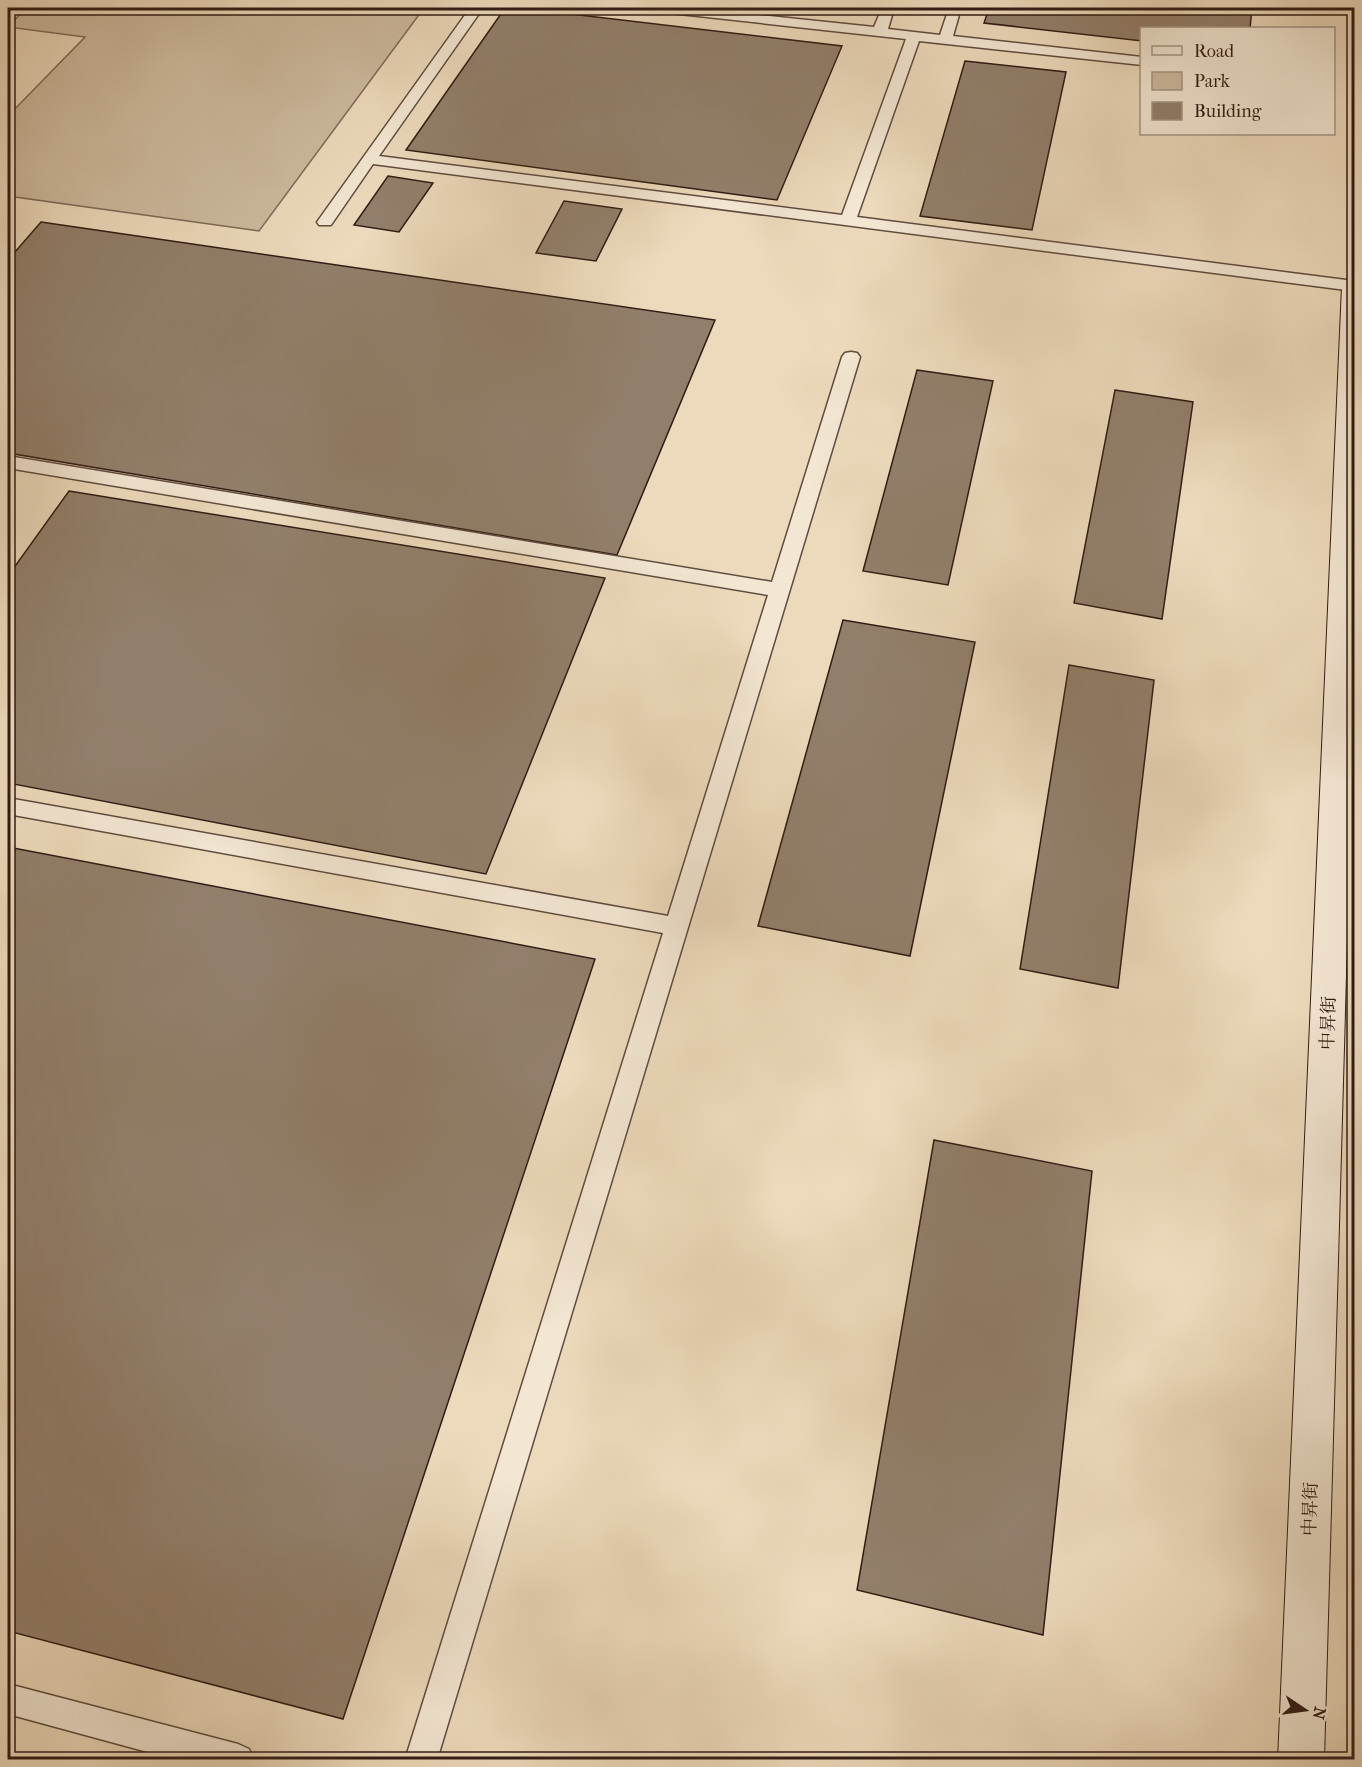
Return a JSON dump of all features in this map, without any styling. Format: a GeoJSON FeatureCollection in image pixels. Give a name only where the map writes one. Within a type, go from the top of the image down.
{"type":"FeatureCollection","features":[{"type":"Feature","properties":{"kind":"main road","name":"中昇街"},"geometry":{"type":"LineString","coordinates":[[1301,1760],[1354,286]]}},
{"type":"Feature","properties":{"kind":"lane"},"geometry":{"type":"LineString","coordinates":[[325,222],[476,8]]}},
{"type":"Feature","properties":{"kind":"lane"},"geometry":{"type":"LineString","coordinates":[[661,8],[914,34],[1140,62]]}},
{"type":"Feature","properties":{"kind":"lane"},"geometry":{"type":"LineString","coordinates":[[880,31],[888,8]]}},
{"type":"Feature","properties":{"kind":"lane"},"geometry":{"type":"LineString","coordinates":[[946,38],[955,8]]}},
{"type":"Feature","properties":{"kind":"lane"},"geometry":{"type":"LineString","coordinates":[[848,220],[914,34]]}},
{"type":"Feature","properties":{"kind":"lane"},"geometry":{"type":"LineString","coordinates":[[369,159],[1354,286]]}},
{"type":"Feature","properties":{"kind":"lane"},"geometry":{"type":"LineString","coordinates":[[421,1760],[851,357]]}},
{"type":"Feature","properties":{"kind":"lane"},"geometry":{"type":"LineString","coordinates":[[8,462],[779,590]]}},
{"type":"Feature","properties":{"kind":"lane"},"geometry":{"type":"LineString","coordinates":[[8,806],[676,926]]}},
{"type":"Feature","properties":{"kind":"lane"},"geometry":{"type":"LineString","coordinates":[[8,1699],[238,1760]]}},
{"type":"Feature","properties":{"kind":"green space"},"geometry":{"type":"Polygon","coordinates":[[[26,8],[424,8],[259,231],[8,196],[8,116],[85,37],[8,27],[26,8]]]}},
{"type":"Feature","properties":{"kind":"building"},"geometry":{"type":"Polygon","coordinates":[[[505,8],[842,46],[777,200],[406,150],[505,8]]]}},
{"type":"Feature","properties":{"kind":"building"},"geometry":{"type":"Polygon","coordinates":[[[989,8],[1252,8],[1250,27],[1140,27],[1140,41],[984,23],[989,8]]]}},
{"type":"Feature","properties":{"kind":"building"},"geometry":{"type":"Polygon","coordinates":[[[965,61],[1066,72],[1032,230],[920,216],[965,61]]]}},
{"type":"Feature","properties":{"kind":"building"},"geometry":{"type":"Polygon","coordinates":[[[388,176],[433,183],[399,232],[354,225],[388,176]]]}},
{"type":"Feature","properties":{"kind":"building"},"geometry":{"type":"Polygon","coordinates":[[[564,201],[622,209],[596,261],[536,253],[564,201]]]}},
{"type":"Feature","properties":{"kind":"building"},"geometry":{"type":"Polygon","coordinates":[[[41,222],[715,320],[617,555],[8,453],[8,260],[41,222]]]}},
{"type":"Feature","properties":{"kind":"building"},"geometry":{"type":"Polygon","coordinates":[[[917,370],[993,381],[948,585],[863,571],[917,370]]]}},
{"type":"Feature","properties":{"kind":"building"},"geometry":{"type":"Polygon","coordinates":[[[1115,390],[1193,402],[1162,619],[1074,603],[1115,390]]]}},
{"type":"Feature","properties":{"kind":"building"},"geometry":{"type":"Polygon","coordinates":[[[69,491],[605,578],[486,874],[8,783],[8,576],[69,491]]]}},
{"type":"Feature","properties":{"kind":"building"},"geometry":{"type":"Polygon","coordinates":[[[843,620],[975,642],[910,956],[758,926],[843,620]]]}},
{"type":"Feature","properties":{"kind":"building"},"geometry":{"type":"Polygon","coordinates":[[[1069,665],[1154,680],[1118,988],[1020,969],[1069,665]]]}},
{"type":"Feature","properties":{"kind":"building"},"geometry":{"type":"Polygon","coordinates":[[[8,847],[595,959],[343,1719],[8,1631],[8,847]]]}},
{"type":"Feature","properties":{"kind":"building"},"geometry":{"type":"Polygon","coordinates":[[[934,1140],[1092,1171],[1043,1635],[857,1590],[934,1140]]]}}]}
